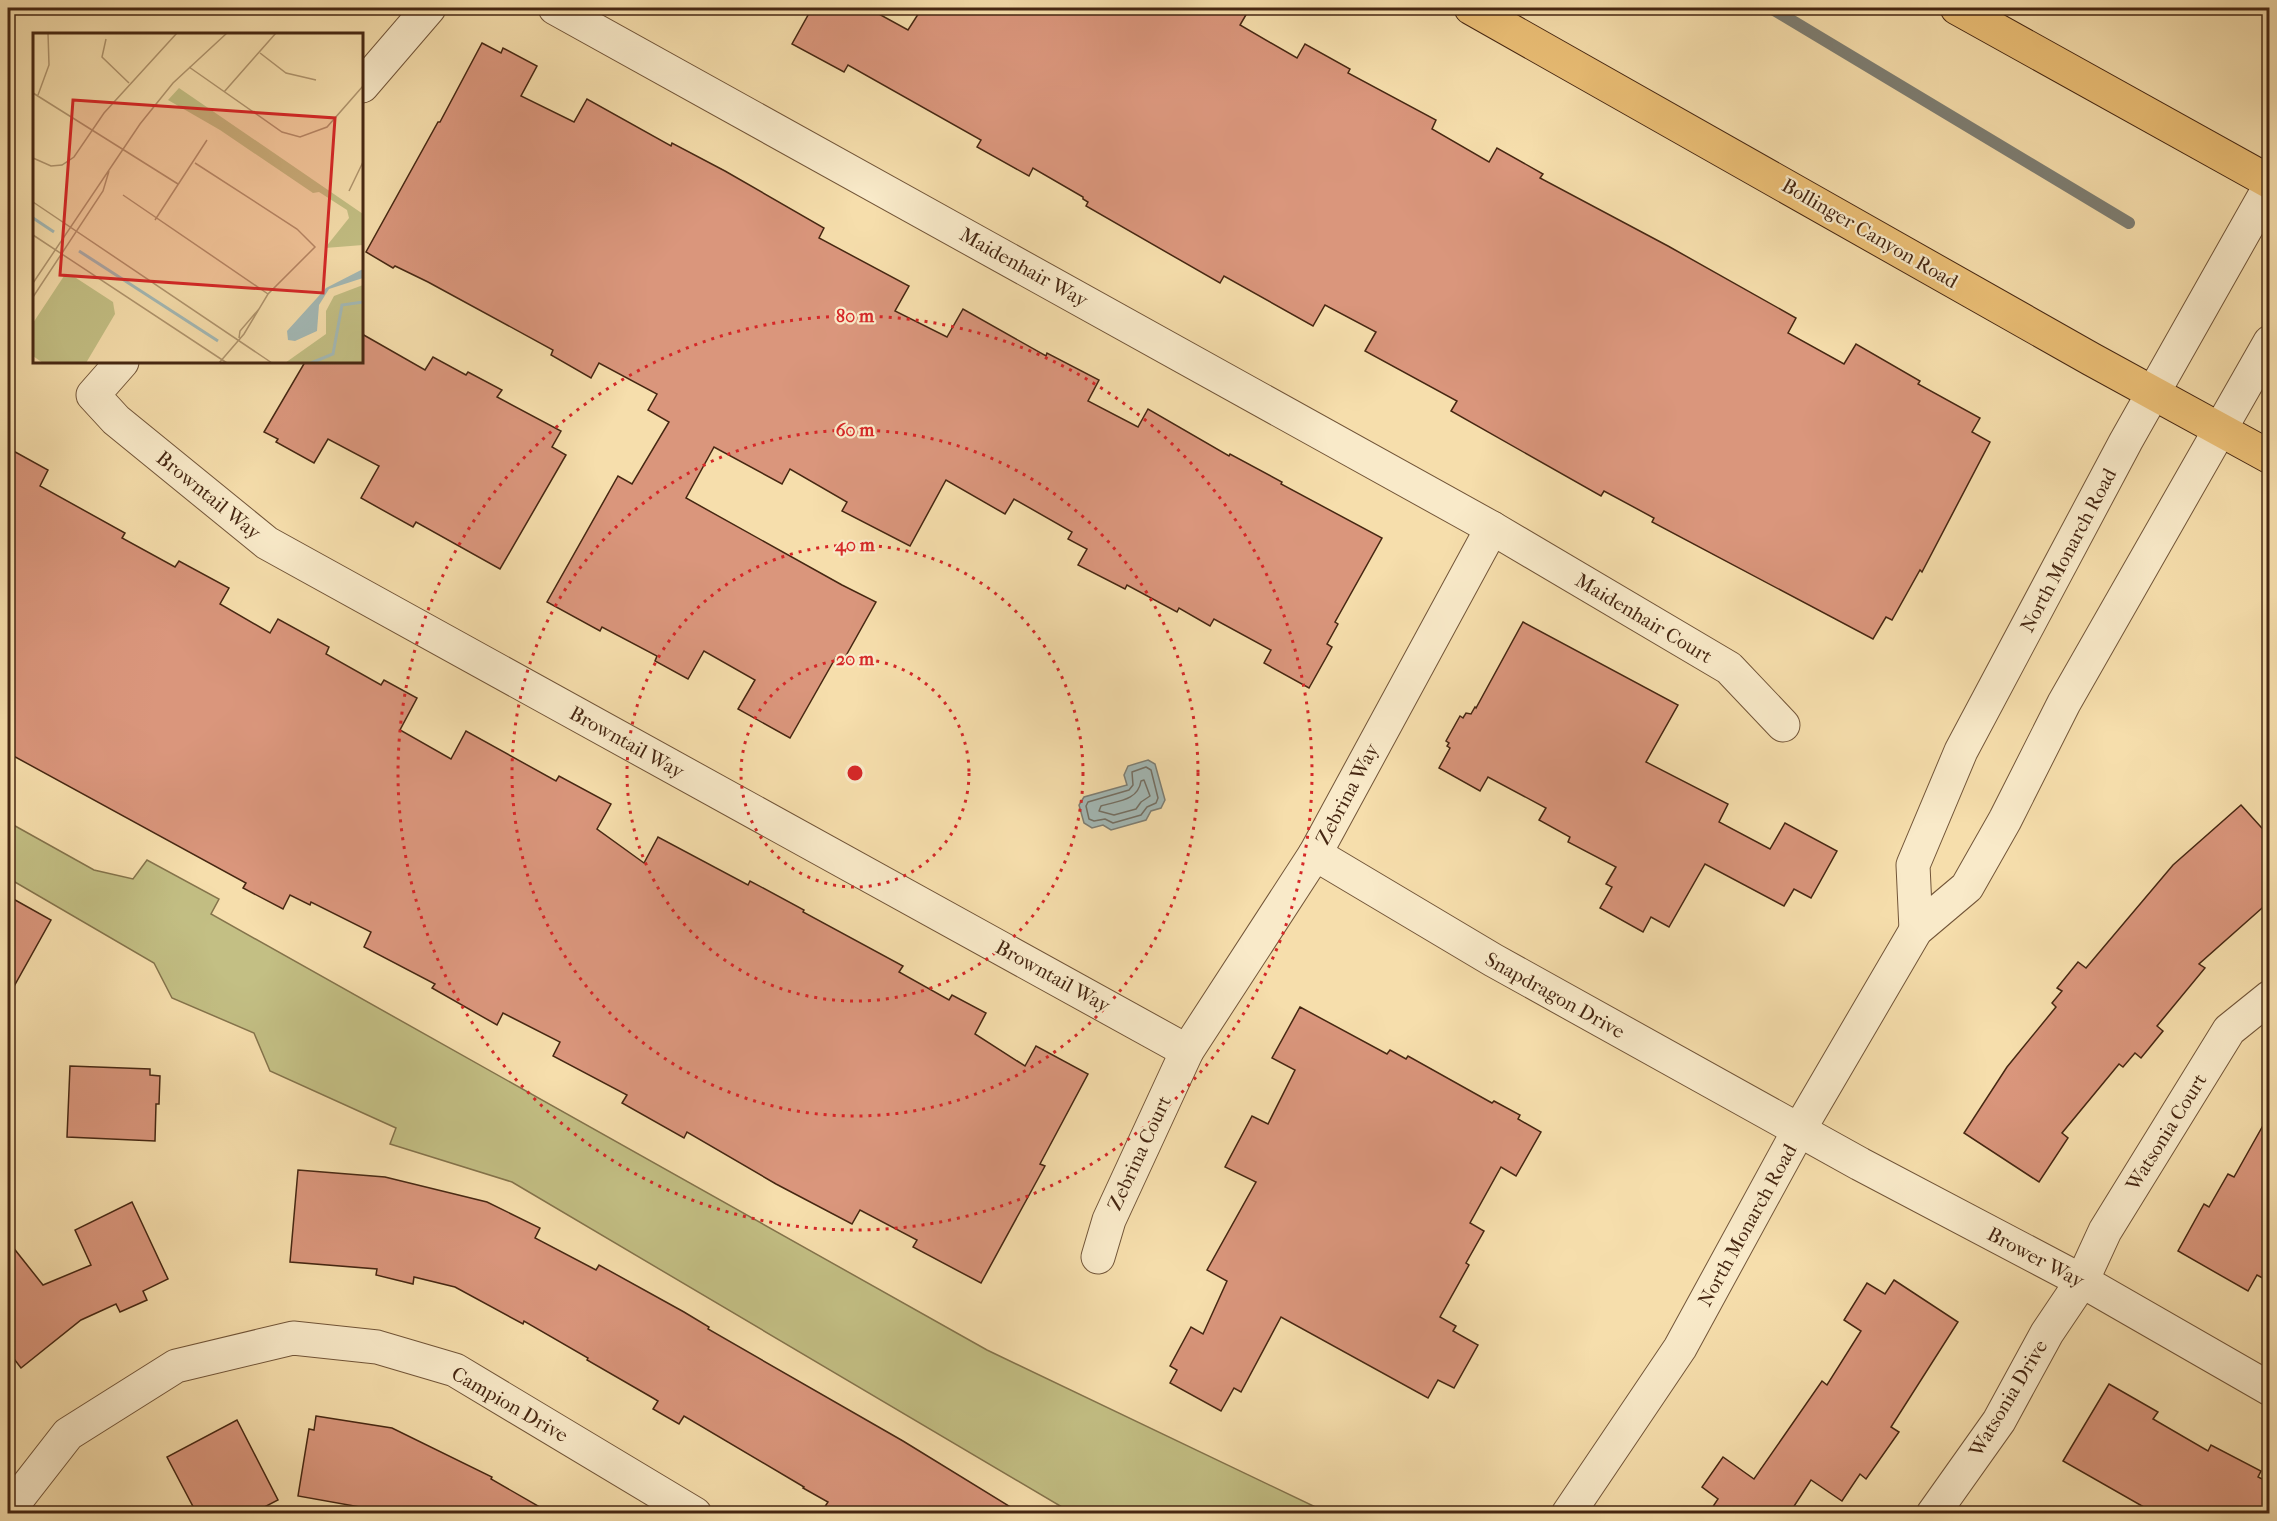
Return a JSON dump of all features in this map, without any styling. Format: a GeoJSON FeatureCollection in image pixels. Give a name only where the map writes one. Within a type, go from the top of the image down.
{"type":"FeatureCollection","features":[{"type":"Feature","properties":{"kind":"main road","name":"Bollinger Canyon Road"},"geometry":{"type":"LineString","coordinates":[[1471,8],[2154,394],[2270,457]]}},
{"type":"Feature","properties":{"kind":"main road"},"geometry":{"type":"LineString","coordinates":[[1957,8],[2270,184]]}},
{"type":"Feature","properties":{"kind":"street"},"geometry":{"type":"LineString","coordinates":[[363,85],[429,8]]}},
{"type":"Feature","properties":{"kind":"street","name":"Maidenhair Way"},"geometry":{"type":"LineString","coordinates":[[555,8],[1492,528]]}},
{"type":"Feature","properties":{"kind":"street","name":"North Monarch Road"},"geometry":{"type":"LineString","coordinates":[[1916,930],[1913,865],[1961,751],[2121,451],[2270,184]]}},
{"type":"Feature","properties":{"kind":"street","name":"North Monarch Road"},"geometry":{"type":"LineString","coordinates":[[1568,1514],[1680,1348],[1799,1130],[1916,930],[1967,887],[2005,820],[2076,683],[2270,342]]}},
{"type":"Feature","properties":{"kind":"street","name":"Browntail Way"},"geometry":{"type":"LineString","coordinates":[[122,363],[93,395],[116,420],[267,543],[1187,1051]]}},
{"type":"Feature","properties":{"kind":"street","name":"Maidenhair Court"},"geometry":{"type":"LineString","coordinates":[[1492,528],[1729,668],[1783,725]]}},
{"type":"Feature","properties":{"kind":"street","name":"Zebrina Way"},"geometry":{"type":"LineString","coordinates":[[1187,1051],[1315,854],[1492,528]]}},
{"type":"Feature","properties":{"kind":"street","name":"Snapdragon Drive"},"geometry":{"type":"LineString","coordinates":[[1315,854],[1493,960],[1799,1130]]}},
{"type":"Feature","properties":{"kind":"street","name":"Watsonia Court"},"geometry":{"type":"LineString","coordinates":[[2082,1281],[2105,1232],[2229,1030],[2270,997]]}},
{"type":"Feature","properties":{"kind":"street","name":"Zebrina Court"},"geometry":{"type":"LineString","coordinates":[[1098,1257],[1109,1220],[1187,1051]]}},
{"type":"Feature","properties":{"kind":"street","name":"Brower Way"},"geometry":{"type":"LineString","coordinates":[[1799,1130],[2082,1281],[2270,1389]]}},
{"type":"Feature","properties":{"kind":"street","name":"Watsonia Drive"},"geometry":{"type":"LineString","coordinates":[[1933,1514],[2000,1421],[2047,1333],[2082,1281]]}},
{"type":"Feature","properties":{"kind":"street","name":"Campion Drive"},"geometry":{"type":"LineString","coordinates":[[8,1511],[68,1434],[176,1366],[293,1338],[377,1347],[455,1370],[695,1514]]}},
{"type":"Feature","properties":{"kind":"shaded area"},"geometry":{"type":"Polygon","coordinates":[[[8,822],[94,870],[133,879],[147,860],[219,899],[211,914],[987,1350],[1328,1513],[1072,1513],[512,1182],[390,1144],[396,1128],[270,1071],[254,1033],[172,998],[154,963],[8,878],[8,822]]]}},
{"type":"Feature","properties":{"kind":"water"},"geometry":{"type":"Polygon","coordinates":[[[1148,760],[1155,764],[1165,800],[1161,808],[1151,811],[1146,820],[1111,830],[1103,825],[1092,828],[1084,823],[1079,805],[1084,797],[1127,785],[1124,775],[1128,766],[1148,760]]]}},
{"type":"Feature","properties":{"kind":"building"},"geometry":{"type":"Polygon","coordinates":[[[812,8],[868,8],[908,30],[922,8],[1250,8],[1240,25],[1297,58],[1305,44],[1350,69],[1348,73],[1436,120],[1432,129],[1489,162],[1497,148],[1543,174],[1540,178],[1796,318],[1788,333],[1844,364],[1856,344],[1920,381],[1918,384],[1980,418],[1972,432],[1990,442],[1922,572],[1920,570],[1892,620],[1886,617],[1873,639],[1652,522],[1654,518],[1604,491],[1601,496],[1451,411],[1457,401],[1365,351],[1376,332],[1325,305],[1313,326],[1224,276],[1220,283],[1086,206],[1088,202],[1083,197],[1033,168],[1029,176],[977,147],[981,140],[848,65],[844,72],[792,44],[812,8]]]}},
{"type":"Feature","properties":{"kind":"building"},"geometry":{"type":"Polygon","coordinates":[[[482,43],[501,53],[503,48],[537,66],[521,96],[574,122],[587,99],[671,146],[672,143],[725,171],[824,228],[819,238],[909,286],[895,311],[947,337],[963,309],[1046,356],[1047,353],[1099,380],[1088,401],[1138,427],[1148,409],[1229,456],[1230,454],[1382,538],[1335,622],[1338,624],[1327,644],[1332,647],[1309,688],[1264,663],[1271,650],[1214,619],[1210,626],[1179,608],[1177,612],[1127,585],[1125,589],[1078,565],[1087,549],[1068,539],[1072,532],[1014,499],[1005,514],[946,480],[910,546],[842,511],[847,502],[790,469],[782,484],[714,447],[686,498],[876,602],[843,661],[836,657],[790,738],[738,709],[755,680],[704,651],[688,679],[655,661],[657,656],[602,627],[600,631],[547,602],[618,476],[632,484],[669,422],[648,410],[657,394],[599,363],[591,378],[551,355],[553,350],[428,282],[395,266],[393,268],[366,252],[482,43]]]}},
{"type":"Feature","properties":{"kind":"building"},"geometry":{"type":"Polygon","coordinates":[[[363,335],[425,370],[433,357],[466,375],[468,372],[502,390],[497,397],[561,431],[552,447],[566,455],[500,569],[416,522],[413,527],[361,498],[379,466],[328,439],[314,463],[276,442],[278,439],[264,432],[304,363],[363,363],[363,335]]]}},
{"type":"Feature","properties":{"kind":"building"},"geometry":{"type":"Polygon","coordinates":[[[8,448],[48,470],[40,486],[125,533],[122,538],[175,567],[179,561],[229,588],[220,604],[270,633],[278,619],[329,647],[326,654],[381,685],[384,680],[417,698],[400,730],[451,759],[466,731],[556,781],[559,776],[611,804],[597,829],[644,863],[658,837],[748,885],[750,881],[804,910],[803,912],[903,966],[899,972],[949,1000],[952,995],[986,1013],[975,1034],[1025,1066],[1036,1046],[1088,1074],[1040,1164],[1045,1166],[981,1283],[913,1247],[917,1240],[860,1210],[852,1224],[776,1184],[687,1132],[684,1138],[622,1103],[627,1095],[553,1056],[560,1042],[503,1013],[497,1025],[432,988],[435,984],[364,947],[371,932],[311,902],[310,905],[290,895],[283,909],[243,888],[246,883],[8,753],[8,448]]]}},
{"type":"Feature","properties":{"kind":"building"},"geometry":{"type":"Polygon","coordinates":[[[1523,622],[1678,705],[1646,762],[1728,804],[1719,822],[1770,849],[1785,823],[1837,851],[1811,898],[1794,889],[1784,906],[1705,864],[1669,927],[1651,917],[1643,932],[1600,908],[1612,887],[1606,884],[1616,867],[1568,842],[1570,837],[1539,820],[1546,808],[1488,777],[1480,791],[1439,768],[1450,748],[1446,741],[1460,716],[1463,718],[1466,713],[1471,714],[1476,708],[1523,622]]]}},
{"type":"Feature","properties":{"kind":"building"},"geometry":{"type":"Polygon","coordinates":[[[2241,805],[2270,837],[2270,901],[2199,964],[2205,968],[2157,1026],[2163,1031],[2141,1058],[2135,1053],[2123,1067],[2119,1064],[2062,1133],[2068,1138],[2039,1182],[1964,1133],[2007,1067],[2056,1007],[2052,1003],[2062,991],[2057,988],[2078,962],[2086,968],[2173,865],[2241,805]]]}},
{"type":"Feature","properties":{"kind":"building"},"geometry":{"type":"Polygon","coordinates":[[[8,896],[51,920],[8,997],[8,896]]]}},
{"type":"Feature","properties":{"kind":"building"},"geometry":{"type":"Polygon","coordinates":[[[1300,1007],[1387,1054],[1390,1050],[1406,1059],[1408,1056],[1492,1103],[1494,1101],[1520,1115],[1518,1119],[1541,1132],[1516,1176],[1501,1167],[1470,1223],[1484,1231],[1466,1263],[1469,1265],[1440,1317],[1456,1326],[1453,1331],[1478,1345],[1454,1388],[1438,1380],[1428,1398],[1281,1317],[1241,1392],[1234,1388],[1221,1411],[1170,1383],[1177,1370],[1170,1366],[1191,1327],[1203,1334],[1227,1281],[1207,1270],[1256,1182],[1225,1167],[1252,1116],[1268,1124],[1295,1070],[1272,1058],[1300,1007]]]}},
{"type":"Feature","properties":{"kind":"building"},"geometry":{"type":"Polygon","coordinates":[[[70,1066],[150,1069],[150,1075],[160,1076],[159,1104],[156,1104],[155,1141],[67,1137],[70,1066]]]}},
{"type":"Feature","properties":{"kind":"building"},"geometry":{"type":"Polygon","coordinates":[[[2270,1113],[2270,1282],[2257,1275],[2248,1291],[2178,1251],[2204,1204],[2209,1207],[2228,1174],[2234,1177],[2270,1113]]]}},
{"type":"Feature","properties":{"kind":"building"},"geometry":{"type":"Polygon","coordinates":[[[298,1170],[385,1177],[487,1202],[540,1228],[535,1238],[596,1270],[599,1265],[684,1312],[709,1327],[708,1329],[903,1441],[1022,1514],[820,1514],[828,1502],[804,1487],[684,1416],[679,1424],[653,1409],[658,1401],[587,1360],[588,1358],[524,1321],[523,1324],[455,1287],[414,1277],[413,1284],[376,1275],[377,1269],[290,1262],[298,1170]]]}},
{"type":"Feature","properties":{"kind":"building"},"geometry":{"type":"Polygon","coordinates":[[[132,1202],[168,1279],[143,1291],[147,1300],[120,1312],[116,1304],[81,1320],[21,1368],[8,1351],[8,1241],[43,1285],[91,1265],[75,1230],[132,1202]]]}},
{"type":"Feature","properties":{"kind":"building"},"geometry":{"type":"Polygon","coordinates":[[[1894,1280],[1958,1322],[1891,1427],[1899,1432],[1866,1479],[1860,1474],[1842,1501],[1811,1480],[1789,1514],[1708,1514],[1718,1499],[1702,1487],[1723,1457],[1754,1479],[1822,1381],[1827,1385],[1861,1331],[1844,1320],[1867,1283],[1885,1294],[1894,1280]]]}},
{"type":"Feature","properties":{"kind":"building"},"geometry":{"type":"Polygon","coordinates":[[[2109,1384],[2158,1412],[2153,1419],[2208,1451],[2211,1445],[2261,1471],[2258,1477],[2270,1483],[2270,1514],[2156,1514],[2063,1461],[2109,1384]]]}},
{"type":"Feature","properties":{"kind":"building"},"geometry":{"type":"Polygon","coordinates":[[[316,1416],[392,1428],[492,1477],[491,1479],[552,1514],[399,1514],[298,1496],[309,1429],[314,1430],[316,1416]]]}},
{"type":"Feature","properties":{"kind":"building"},"geometry":{"type":"Polygon","coordinates":[[[237,1420],[278,1500],[251,1514],[197,1514],[167,1457],[237,1420]]]}},
{"type":"Feature","properties":{"kind":"waterway"},"geometry":{"type":"LineString","coordinates":[[1771,8],[2129,223]]}}]}
